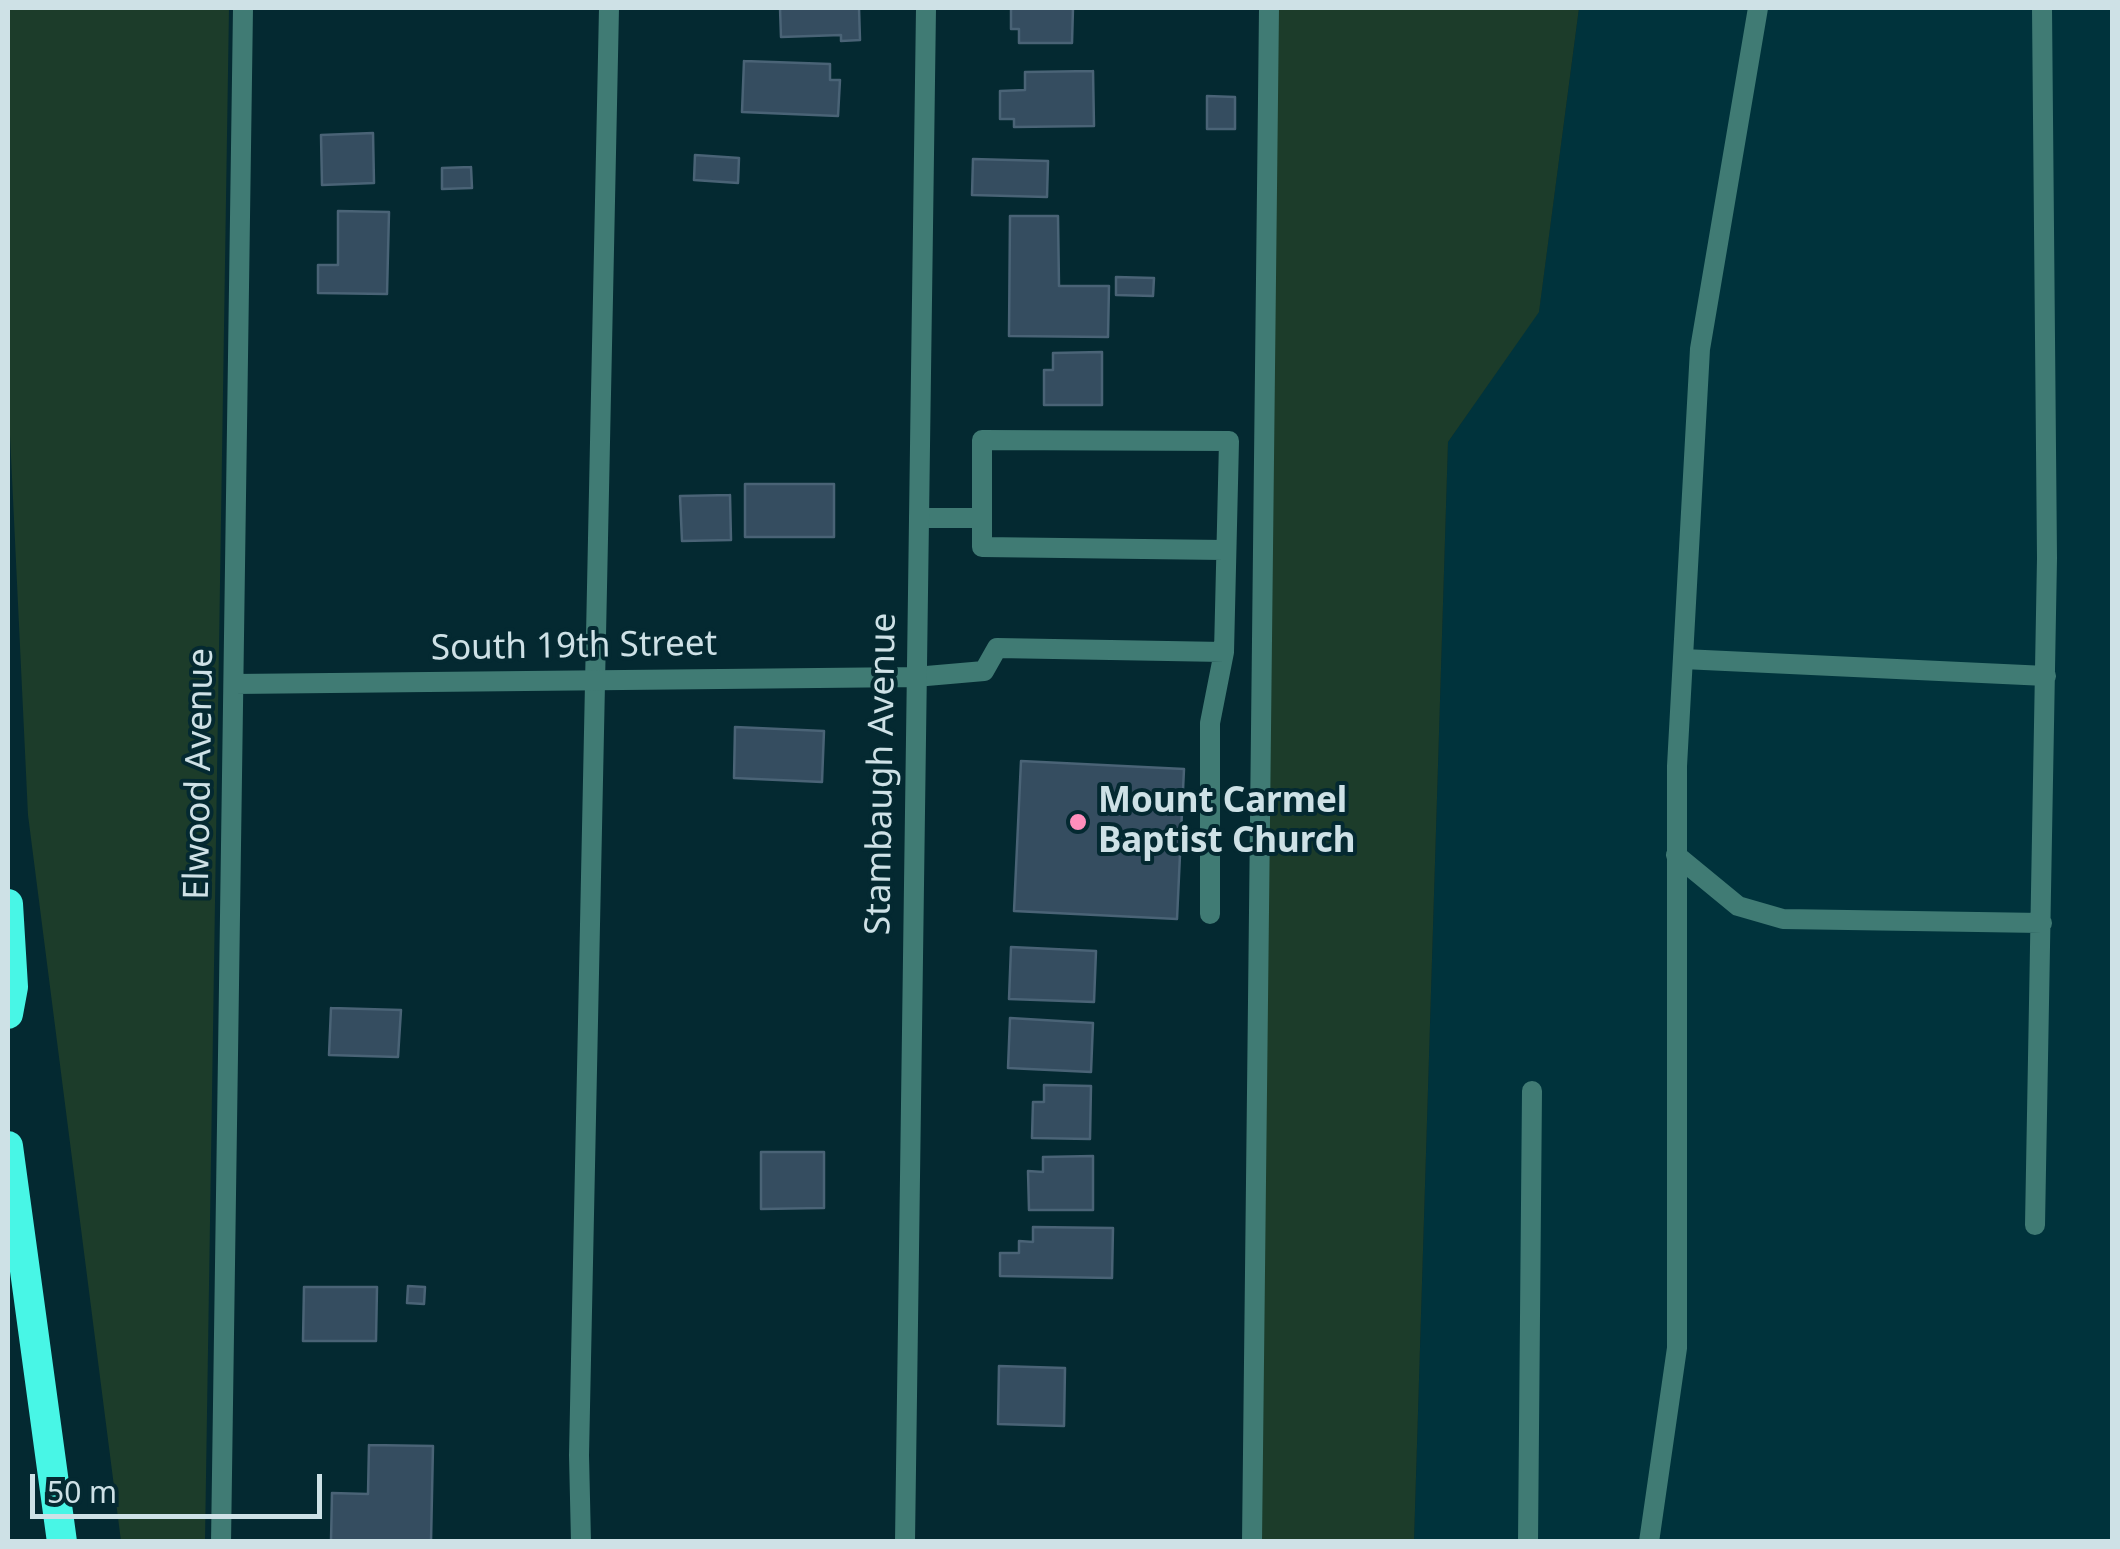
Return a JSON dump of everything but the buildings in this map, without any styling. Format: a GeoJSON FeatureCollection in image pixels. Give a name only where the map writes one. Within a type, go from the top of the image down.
{"type":"FeatureCollection","features":[{"type":"Feature","properties":{"kind":"highway"},"geometry":{"type":"LineString","coordinates":[[8,904],[14,987],[8,1014]]}},
{"type":"Feature","properties":{"kind":"highway"},"geometry":{"type":"LineString","coordinates":[[8,1146],[62,1542]]}},
{"type":"Feature","properties":{"kind":"street","name":"Elwood Avenue"},"geometry":{"type":"LineString","coordinates":[[221,1542],[243,8]]}},
{"type":"Feature","properties":{"kind":"street"},"geometry":{"type":"LineString","coordinates":[[582,1542],[579,1455],[608,8]]}},
{"type":"Feature","properties":{"kind":"street","name":"Stambaugh Avenue"},"geometry":{"type":"LineString","coordinates":[[905,1542],[926,8]]}},
{"type":"Feature","properties":{"kind":"street"},"geometry":{"type":"LineString","coordinates":[[1252,1542],[1269,8]]}},
{"type":"Feature","properties":{"kind":"street"},"geometry":{"type":"LineString","coordinates":[[1649,1542],[1677,1348],[1676,855],[1700,349],[1758,8]]}},
{"type":"Feature","properties":{"kind":"street"},"geometry":{"type":"LineString","coordinates":[[2036,1224],[2046,676],[2042,8]]}},
{"type":"Feature","properties":{"kind":"street"},"geometry":{"type":"LineString","coordinates":[[1210,914],[1210,724],[1224,652],[1229,441],[982,440],[982,547],[1224,550]]}},
{"type":"Feature","properties":{"kind":"street"},"geometry":{"type":"LineString","coordinates":[[919,518],[981,518]]}},
{"type":"Feature","properties":{"kind":"street","name":"South 19th Street"},"geometry":{"type":"LineString","coordinates":[[234,684],[915,677],[984,671],[996,648],[1224,652]]}},
{"type":"Feature","properties":{"kind":"street"},"geometry":{"type":"LineString","coordinates":[[1683,659],[2046,676]]}},
{"type":"Feature","properties":{"kind":"street"},"geometry":{"type":"LineString","coordinates":[[1676,855],[1738,906],[1783,919],[2042,923]]}},
{"type":"Feature","properties":{"kind":"street"},"geometry":{"type":"LineString","coordinates":[[1528,1542],[1532,1090]]}},
{"type":"Feature","properties":{"kind":"shaded area"},"geometry":{"type":"Polygon","coordinates":[[[1579,8],[2112,8],[2112,1541],[1414,1542],[1448,442],[1539,311],[1579,8]]]}},
{"type":"Feature","properties":{"kind":"green space"},"geometry":{"type":"Polygon","coordinates":[[[8,8],[229,8],[205,1541],[121,1541],[28,815],[8,393],[8,8]]]}},
{"type":"Feature","properties":{"kind":"green space"},"geometry":{"type":"Polygon","coordinates":[[[1278,8],[1579,8],[1539,312],[1448,442],[1414,1541],[1247,1542],[1278,8]]]}},
{"type":"Feature","properties":{"kind":"place","name":"Mount Carmel Baptist Church"},"geometry":{"type":"Point","coordinates":[1078,822]}}]}
